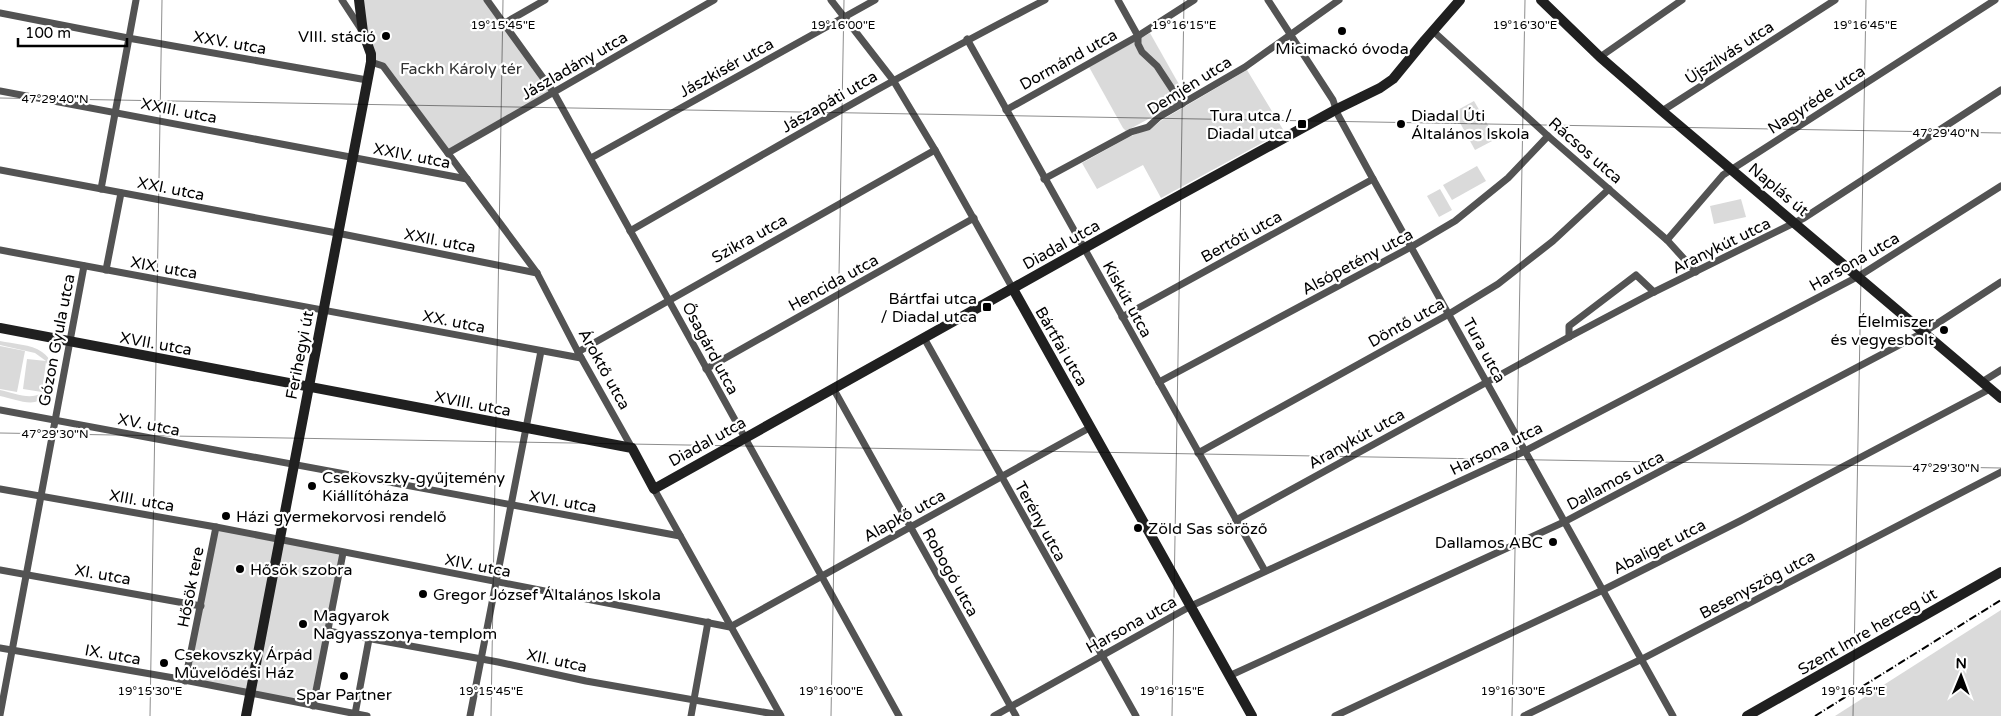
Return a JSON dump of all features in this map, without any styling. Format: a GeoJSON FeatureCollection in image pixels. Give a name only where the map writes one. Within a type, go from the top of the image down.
{"type":"FeatureCollection","features":[{"type":"Feature","properties":{"kind":"street"},"geometry":{"type":"LineString","coordinates":[[101,189],[136,0]]}},
{"type":"Feature","properties":{"kind":"street"},"geometry":{"type":"LineString","coordinates":[[342,0],[363,32]]}},
{"type":"Feature","properties":{"kind":"street","name":"Ferihegyi út"},"geometry":{"type":"LineString","coordinates":[[246,716],[371,62],[371,54],[363,32],[359,0]]}},
{"type":"Feature","properties":{"kind":"street","name":"Ősagárd utca"},"geometry":{"type":"LineString","coordinates":[[488,0],[503,24],[554,92],[630,231],[670,299],[744,438],[900,716]]}},
{"type":"Feature","properties":{"kind":"street"},"geometry":{"type":"LineString","coordinates":[[503,24],[545,0]]}},
{"type":"Feature","properties":{"kind":"street","name":"Jászladány utca"},"geometry":{"type":"LineString","coordinates":[[448,153],[714,0]]}},
{"type":"Feature","properties":{"kind":"street","name":"Bártfai utca"},"geometry":{"type":"LineString","coordinates":[[831,0],[893,80],[935,150],[1252,716]]}},
{"type":"Feature","properties":{"kind":"street","name":"Jászkisér utca"},"geometry":{"type":"LineString","coordinates":[[591,158],[875,0]]}},
{"type":"Feature","properties":{"kind":"street","name":"Jászapáti utca"},"geometry":{"type":"LineString","coordinates":[[630,231],[893,80],[1045,0]]}},
{"type":"Feature","properties":{"kind":"street"},"geometry":{"type":"LineString","coordinates":[[1118,0],[1138,36],[1138,44],[1142,52],[1157,66],[1182,104]]}},
{"type":"Feature","properties":{"kind":"street","name":"Dormánd utca"},"geometry":{"type":"LineString","coordinates":[[1006,110],[1138,36],[1194,0]]}},
{"type":"Feature","properties":{"kind":"street","name":"Tura utca"},"geometry":{"type":"LineString","coordinates":[[1268,0],[1332,98],[1338,115],[1411,248],[1673,716]]}},
{"type":"Feature","properties":{"kind":"street","name":"Demjén utca"},"geometry":{"type":"LineString","coordinates":[[1044,178],[1131,132],[1148,127],[1245,66],[1339,0]]}},
{"type":"Feature","properties":{"kind":"street","name":"Diadal utca"},"geometry":{"type":"LineString","coordinates":[[654,489],[1084,248],[1337,109],[1380,88],[1393,79],[1460,0]]}},
{"type":"Feature","properties":{"kind":"street","name":"Naplás út"},"geometry":{"type":"LineString","coordinates":[[1541,0],[1600,57],[1662,111],[2001,398]]}},
{"type":"Feature","properties":{"kind":"street"},"geometry":{"type":"LineString","coordinates":[[1600,57],[1682,0]]}},
{"type":"Feature","properties":{"kind":"street","name":"Újszilvás utca"},"geometry":{"type":"LineString","coordinates":[[1662,111],[1835,0]]}},
{"type":"Feature","properties":{"kind":"street","name":"Nagyréde utca"},"geometry":{"type":"LineString","coordinates":[[1667,240],[1723,175],[1995,0]]}},
{"type":"Feature","properties":{"kind":"street","name":"XXV. utca"},"geometry":{"type":"LineString","coordinates":[[0,13],[128,38],[367,80]]}},
{"type":"Feature","properties":{"kind":"street","name":"Rácsos utca"},"geometry":{"type":"LineString","coordinates":[[1433,31],[1548,136],[1667,240],[1696,272]]}},
{"type":"Feature","properties":{"kind":"street","name":"Kiskút utca"},"geometry":{"type":"LineString","coordinates":[[967,40],[1265,571]]}},
{"type":"Feature","properties":{"kind":"street","name":"Ároktő utca"},"geometry":{"type":"LineString","coordinates":[[371,62],[383,66],[537,273],[580,355],[781,716]]}},
{"type":"Feature","properties":{"kind":"street","name":"Aranykút utca"},"geometry":{"type":"LineString","coordinates":[[1236,520],[1569,337],[1654,292],[1796,223],[2001,90]]}},
{"type":"Feature","properties":{"kind":"street","name":"XXIII. utca"},"geometry":{"type":"LineString","coordinates":[[0,91],[352,157]]}},
{"type":"Feature","properties":{"kind":"street","name":"Alsópetény utca"},"geometry":{"type":"LineString","coordinates":[[1159,382],[1411,248],[1455,221],[1508,178],[1548,136]]}},
{"type":"Feature","properties":{"kind":"street","name":"Szikra utca"},"geometry":{"type":"LineString","coordinates":[[580,355],[670,299],[935,150]]}},
{"type":"Feature","properties":{"kind":"street","name":"XXIV. utca"},"geometry":{"type":"LineString","coordinates":[[352,157],[467,179]]}},
{"type":"Feature","properties":{"kind":"street","name":"XXI. utca"},"geometry":{"type":"LineString","coordinates":[[0,170],[337,233]]}},
{"type":"Feature","properties":{"kind":"street","name":"Bertóti utca"},"geometry":{"type":"LineString","coordinates":[[1122,317],[1373,179]]}},
{"type":"Feature","properties":{"kind":"street","name":"Harsona utca"},"geometry":{"type":"LineString","coordinates":[[994,716],[1191,606],[1525,451],[1859,276],[2001,186]]}},
{"type":"Feature","properties":{"kind":"street","name":"Döntő utca"},"geometry":{"type":"LineString","coordinates":[[1198,452],[1449,314],[1498,284],[1553,241],[1609,188]]}},
{"type":"Feature","properties":{"kind":"street"},"geometry":{"type":"LineString","coordinates":[[106,270],[121,193]]}},
{"type":"Feature","properties":{"kind":"street","name":"Hencida utca"},"geometry":{"type":"LineString","coordinates":[[706,369],[974,218]]}},
{"type":"Feature","properties":{"kind":"street","name":"XXII. utca"},"geometry":{"type":"LineString","coordinates":[[337,233],[537,273]]}},
{"type":"Feature","properties":{"kind":"street","name":"XIX. utca"},"geometry":{"type":"LineString","coordinates":[[0,250],[323,309]]}},
{"type":"Feature","properties":{"kind":"street","name":"Gózon Gyula utca"},"geometry":{"type":"LineString","coordinates":[[0,715],[84,266]]}},
{"type":"Feature","properties":{"kind":"street"},"geometry":{"type":"LineString","coordinates":[[1569,337],[1569,326],[1636,275],[1654,292]]}},
{"type":"Feature","properties":{"kind":"street","name":"Dallamos utca"},"geometry":{"type":"LineString","coordinates":[[1229,676],[1564,522],[1924,332],[2001,282]]}},
{"type":"Feature","properties":{"kind":"street","name":"XX. utca"},"geometry":{"type":"LineString","coordinates":[[323,309],[541,351],[580,355]]}},
{"type":"Feature","properties":{"kind":"street","name":"XVII. utca"},"geometry":{"type":"LineString","coordinates":[[0,328],[308,386]]}},
{"type":"Feature","properties":{"kind":"street","name":"Terény utca"},"geometry":{"type":"LineString","coordinates":[[924,338],[1136,716]]}},
{"type":"Feature","properties":{"kind":"street"},"geometry":{"type":"LineString","coordinates":[[470,716],[541,351]]}},
{"type":"Feature","properties":{"kind":"street","name":"Abaliget utca"},"geometry":{"type":"LineString","coordinates":[[1335,716],[1603,590],[1740,521],[1986,385],[2001,370]]}},
{"type":"Feature","properties":{"kind":"street","name":"XVIII. utca"},"geometry":{"type":"LineString","coordinates":[[308,386],[632,448]]}},
{"type":"Feature","properties":{"kind":"street","name":"Robogó utca"},"geometry":{"type":"LineString","coordinates":[[833,388],[1016,716]]}},
{"type":"Feature","properties":{"kind":"street","name":"XV. utca"},"geometry":{"type":"LineString","coordinates":[[0,410],[293,465]]}},
{"type":"Feature","properties":{"kind":"street","name":"Alapkő utca"},"geometry":{"type":"LineString","coordinates":[[730,627],[1091,427]]}},
{"type":"Feature","properties":{"kind":"street","name":"XVI. utca"},"geometry":{"type":"LineString","coordinates":[[293,465],[680,536]]}},
{"type":"Feature","properties":{"kind":"street","name":"Besenyszög utca"},"geometry":{"type":"LineString","coordinates":[[1524,716],[1642,659],[2001,472]]}},
{"type":"Feature","properties":{"kind":"street","name":"XIII. utca"},"geometry":{"type":"LineString","coordinates":[[0,489],[279,540]]}},
{"type":"Feature","properties":{"kind":"street","name":"Hősök tere"},"geometry":{"type":"LineString","coordinates":[[185,681],[216,527]]}},
{"type":"Feature","properties":{"kind":"street","name":"XIV. utca"},"geometry":{"type":"LineString","coordinates":[[279,540],[730,627]]}},
{"type":"Feature","properties":{"kind":"street"},"geometry":{"type":"LineString","coordinates":[[313,706],[343,553]]}},
{"type":"Feature","properties":{"kind":"street","name":"XI. utca"},"geometry":{"type":"LineString","coordinates":[[0,570],[201,606]]}},
{"type":"Feature","properties":{"kind":"street","name":"Szent Imre herceg út"},"geometry":{"type":"LineString","coordinates":[[1747,716],[2001,572]]}},
{"type":"Feature","properties":{"kind":"street"},"geometry":{"type":"LineString","coordinates":[[691,716],[708,622]]}},
{"type":"Feature","properties":{"kind":"street","name":"XII. utca"},"geometry":{"type":"LineString","coordinates":[[328,631],[481,659],[586,681],[781,716]]}},
{"type":"Feature","properties":{"kind":"street"},"geometry":{"type":"LineString","coordinates":[[355,714],[369,639]]}},
{"type":"Feature","properties":{"kind":"street","name":"IX. utca"},"geometry":{"type":"LineString","coordinates":[[0,648],[367,716]]}},
{"type":"Feature","properties":{"kind":"green space","name":"Fackh Károly tér"},"geometry":{"type":"Polygon","coordinates":[[[359,0],[487,0],[554,93],[448,153],[377,63],[359,0]]]}},
{"type":"Feature","properties":{"kind":"green space"},"geometry":{"type":"Polygon","coordinates":[[[1150,33],[1185,95],[1184,100],[1126,131],[1089,67],[1150,33]]]}},
{"type":"Feature","properties":{"kind":"green space"},"geometry":{"type":"Polygon","coordinates":[[[1247,70],[1284,131],[1161,198],[1143,165],[1097,189],[1082,163],[1129,137],[1153,127],[1247,70]]]}},
{"type":"Feature","properties":{"kind":"green space"},"geometry":{"type":"Polygon","coordinates":[[[1474,101],[1496,139],[1475,150],[1454,112],[1474,101]]]}},
{"type":"Feature","properties":{"kind":"green space"},"geometry":{"type":"Polygon","coordinates":[[[1477,166],[1486,181],[1452,200],[1443,185],[1477,166]]]}},
{"type":"Feature","properties":{"kind":"green space"},"geometry":{"type":"Polygon","coordinates":[[[1440,189],[1452,210],[1439,217],[1427,196],[1440,189]]]}},
{"type":"Feature","properties":{"kind":"green space"},"geometry":{"type":"Polygon","coordinates":[[[1741,199],[1746,217],[1714,224],[1710,206],[1741,199]]]}},
{"type":"Feature","properties":{"kind":"green space"},"geometry":{"type":"Polygon","coordinates":[[[0,341],[33,347],[48,357],[52,364],[54,379],[52,387],[42,399],[35,402],[27,402],[0,396],[0,390],[28,396],[41,394],[46,389],[50,377],[46,362],[42,392],[23,389],[27,359],[46,361],[35,353],[0,345],[0,341]]]}},
{"type":"Feature","properties":{"kind":"green space"},"geometry":{"type":"Polygon","coordinates":[[[0,346],[25,351],[17,392],[0,389],[0,346]]]}},
{"type":"Feature","properties":{"kind":"green space"},"geometry":{"type":"Polygon","coordinates":[[[216,527],[343,553],[313,706],[185,681],[216,527]]]}},
{"type":"Feature","properties":{"kind":"green space"},"geometry":{"type":"Polygon","coordinates":[[[2001,610],[2001,716],[1835,716],[2001,610]]]}},
{"type":"Feature","properties":{"kind":"railway"},"geometry":{"type":"LineString","coordinates":[[1815,716],[2001,600]]}},
{"type":"Feature","properties":{"kind":"place","name":"Micimackó óvoda"},"geometry":{"type":"Point","coordinates":[1342,31]}},
{"type":"Feature","properties":{"kind":"place","name":"VIII. stáció"},"geometry":{"type":"Point","coordinates":[386,36]}},
{"type":"Feature","properties":{"kind":"place","name":"Tura utca / Diadal utca"},"geometry":{"type":"Point","coordinates":[1302,124]}},
{"type":"Feature","properties":{"kind":"place","name":"Diadal Úti Általános Iskola"},"geometry":{"type":"Point","coordinates":[1401,124]}},
{"type":"Feature","properties":{"kind":"place","name":"Bártfai utca / Diadal utca"},"geometry":{"type":"Point","coordinates":[987,307]}},
{"type":"Feature","properties":{"kind":"place","name":"Élelmiszer és vegyesbolt"},"geometry":{"type":"Point","coordinates":[1944,330]}},
{"type":"Feature","properties":{"kind":"place","name":"Csekovszky-gyűjtemény Kiállítóháza"},"geometry":{"type":"Point","coordinates":[312,486]}},
{"type":"Feature","properties":{"kind":"place","name":"Házi gyermekorvosi rendelő"},"geometry":{"type":"Point","coordinates":[226,516]}},
{"type":"Feature","properties":{"kind":"place","name":"Zöld Sas söröző"},"geometry":{"type":"Point","coordinates":[1138,528]}},
{"type":"Feature","properties":{"kind":"place","name":"Dallamos ABC"},"geometry":{"type":"Point","coordinates":[1553,542]}},
{"type":"Feature","properties":{"kind":"place","name":"Hősök szobra"},"geometry":{"type":"Point","coordinates":[240,569]}},
{"type":"Feature","properties":{"kind":"place","name":"Gregor József Általános Iskola"},"geometry":{"type":"Point","coordinates":[423,594]}},
{"type":"Feature","properties":{"kind":"place","name":"Magyarok Nagyasszonya-templom"},"geometry":{"type":"Point","coordinates":[303,624]}},
{"type":"Feature","properties":{"kind":"place","name":"Csekovszky Árpád Művelődési Ház"},"geometry":{"type":"Point","coordinates":[164,663]}},
{"type":"Feature","properties":{"kind":"place","name":"Spar Partner"},"geometry":{"type":"Point","coordinates":[344,676]}}]}
